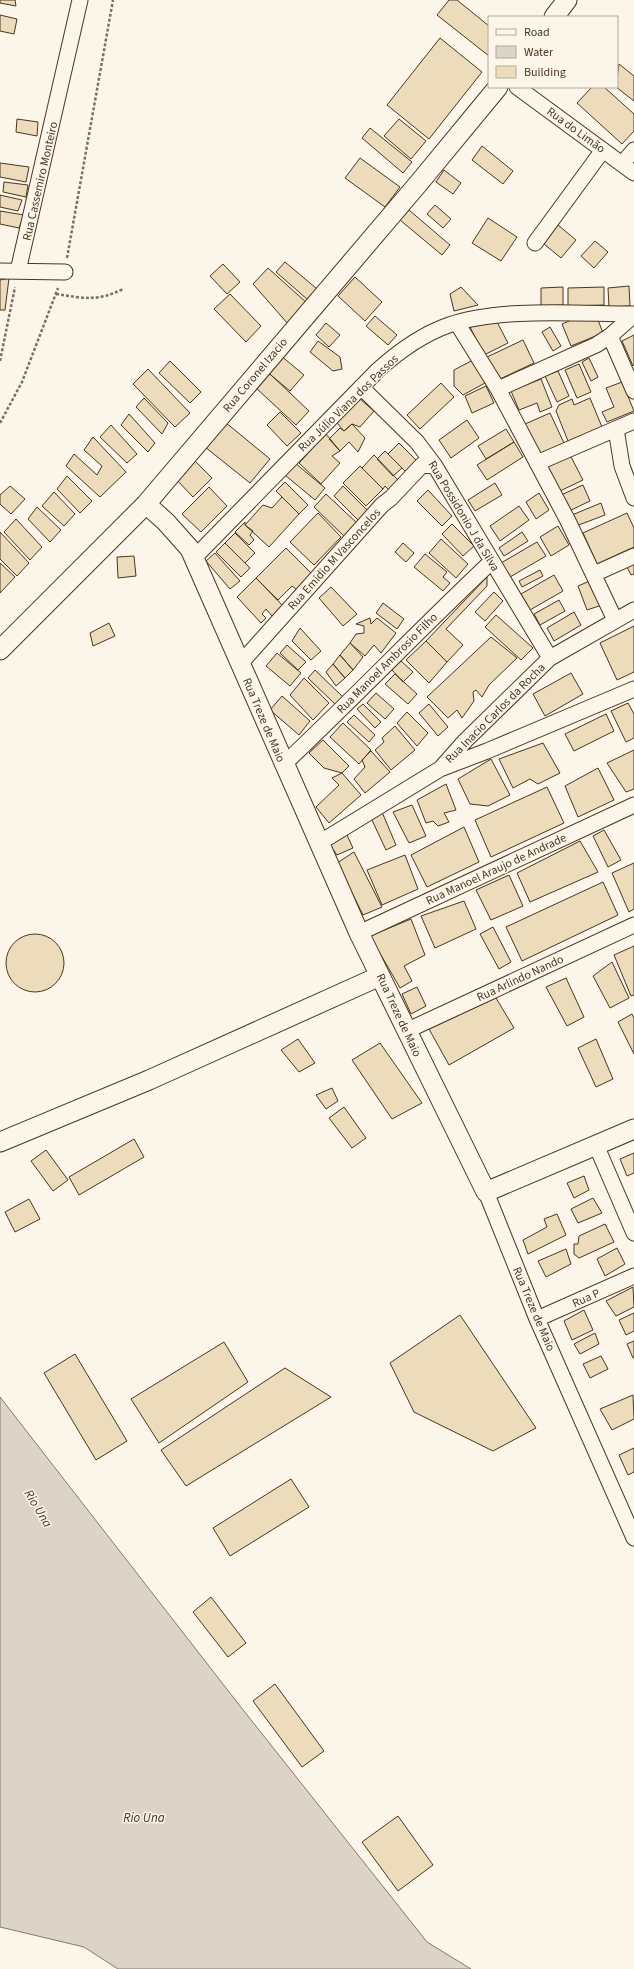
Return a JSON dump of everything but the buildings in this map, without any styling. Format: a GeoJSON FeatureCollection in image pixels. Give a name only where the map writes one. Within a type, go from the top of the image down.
{"type":"FeatureCollection","features":[{"type":"Feature","properties":{"kind":"street","name":"Rua Cassemiro Monteiro"},"geometry":{"type":"LineString","coordinates":[[18,271],[80,0]]}},
{"type":"Feature","properties":{"kind":"street"},"geometry":{"type":"LineString","coordinates":[[555,16],[567,0]]}},
{"type":"Feature","properties":{"kind":"street","name":"Rua Coronel Izacio"},"geometry":{"type":"LineString","coordinates":[[0,650],[146,504],[418,184],[497,88]]}},
{"type":"Feature","properties":{"kind":"street","name":"Rua do Limão"},"geometry":{"type":"LineString","coordinates":[[518,88],[628,169]]}},
{"type":"Feature","properties":{"kind":"street"},"geometry":{"type":"LineString","coordinates":[[535,243],[603,150]]}},
{"type":"Feature","properties":{"kind":"street"},"geometry":{"type":"LineString","coordinates":[[628,169],[634,150]]}},
{"type":"Feature","properties":{"kind":"street"},"geometry":{"type":"LineString","coordinates":[[0,270],[65,272]]}},
{"type":"Feature","properties":{"kind":"street","name":"Rua Júlio Viana dos Passos"},"geometry":{"type":"LineString","coordinates":[[193,559],[361,387],[391,358],[418,340],[457,323],[502,315],[634,315]]}},
{"type":"Feature","properties":{"kind":"street"},"geometry":{"type":"LineString","coordinates":[[498,389],[574,356],[610,336],[634,315]]}},
{"type":"Feature","properties":{"kind":"street"},"geometry":{"type":"LineString","coordinates":[[457,323],[498,389],[594,574],[616,620]]}},
{"type":"Feature","properties":{"kind":"street"},"geometry":{"type":"LineString","coordinates":[[610,336],[634,391]]}},
{"type":"Feature","properties":{"kind":"street","name":"Rua Possidonio J da Silva"},"geometry":{"type":"LineString","coordinates":[[361,387],[417,442],[435,466],[491,562],[550,658]]}},
{"type":"Feature","properties":{"kind":"street"},"geometry":{"type":"LineString","coordinates":[[537,463],[634,421]]}},
{"type":"Feature","properties":{"kind":"street"},"geometry":{"type":"LineString","coordinates":[[616,429],[628,463],[634,498]]}},
{"type":"Feature","properties":{"kind":"street","name":"Rua Emidio M Vasconcelos"},"geometry":{"type":"LineString","coordinates":[[240,664],[382,506],[392,498],[422,465],[435,466]]}},
{"type":"Feature","properties":{"kind":"street","name":"Rua Treze de Maio"},"geometry":{"type":"LineString","coordinates":[[146,504],[166,522],[190,549],[283,765],[359,933],[486,1192],[538,1319],[634,1538]]}},
{"type":"Feature","properties":{"kind":"street"},"geometry":{"type":"LineString","coordinates":[[594,574],[634,556]]}},
{"type":"Feature","properties":{"kind":"street","name":"Rua Manoel Ambrosio Filho"},"geometry":{"type":"LineString","coordinates":[[283,765],[351,701],[429,621],[491,562]]}},
{"type":"Feature","properties":{"kind":"street","name":"Rua Inacio Carlos da Rocha"},"geometry":{"type":"LineString","coordinates":[[440,769],[465,741],[550,658],[634,610]]}},
{"type":"Feature","properties":{"kind":"street","name":"Rua Inacio Carlos da Rocha"},"geometry":{"type":"LineString","coordinates":[[319,843],[440,769],[487,751],[634,689]]}},
{"type":"Feature","properties":{"kind":"street","name":"Rua Manoel Araujo de Andrade"},"geometry":{"type":"LineString","coordinates":[[359,933],[634,805]]}},
{"type":"Feature","properties":{"kind":"street","name":"Rua Arlindo Nando"},"geometry":{"type":"LineString","coordinates":[[406,1031],[634,926]]}},
{"type":"Feature","properties":{"kind":"street"},"geometry":{"type":"LineString","coordinates":[[0,1142],[149,1080],[380,976]]}},
{"type":"Feature","properties":{"kind":"street"},"geometry":{"type":"LineString","coordinates":[[486,1192],[634,1129]]}},
{"type":"Feature","properties":{"kind":"street"},"geometry":{"type":"LineString","coordinates":[[596,1145],[634,1233]]}},
{"type":"Feature","properties":{"kind":"street","name":"Rua P"},"geometry":{"type":"LineString","coordinates":[[538,1319],[634,1276]]}},
{"type":"Feature","properties":{"kind":"path"},"geometry":{"type":"LineString","coordinates":[[0,423],[22,382],[65,272],[113,0]]}},
{"type":"Feature","properties":{"kind":"path"},"geometry":{"type":"LineString","coordinates":[[0,361],[18,271]]}},
{"type":"Feature","properties":{"kind":"path"},"geometry":{"type":"LineString","coordinates":[[56,294],[92,299],[108,296],[123,289]]}},
{"type":"Feature","properties":{"kind":"water","name":"Rio Una"},"geometry":{"type":"Polygon","coordinates":[[[0,1397],[240,1706],[427,1942],[471,1969],[118,1969],[84,1947],[0,1927],[0,1397]]]}}]}
